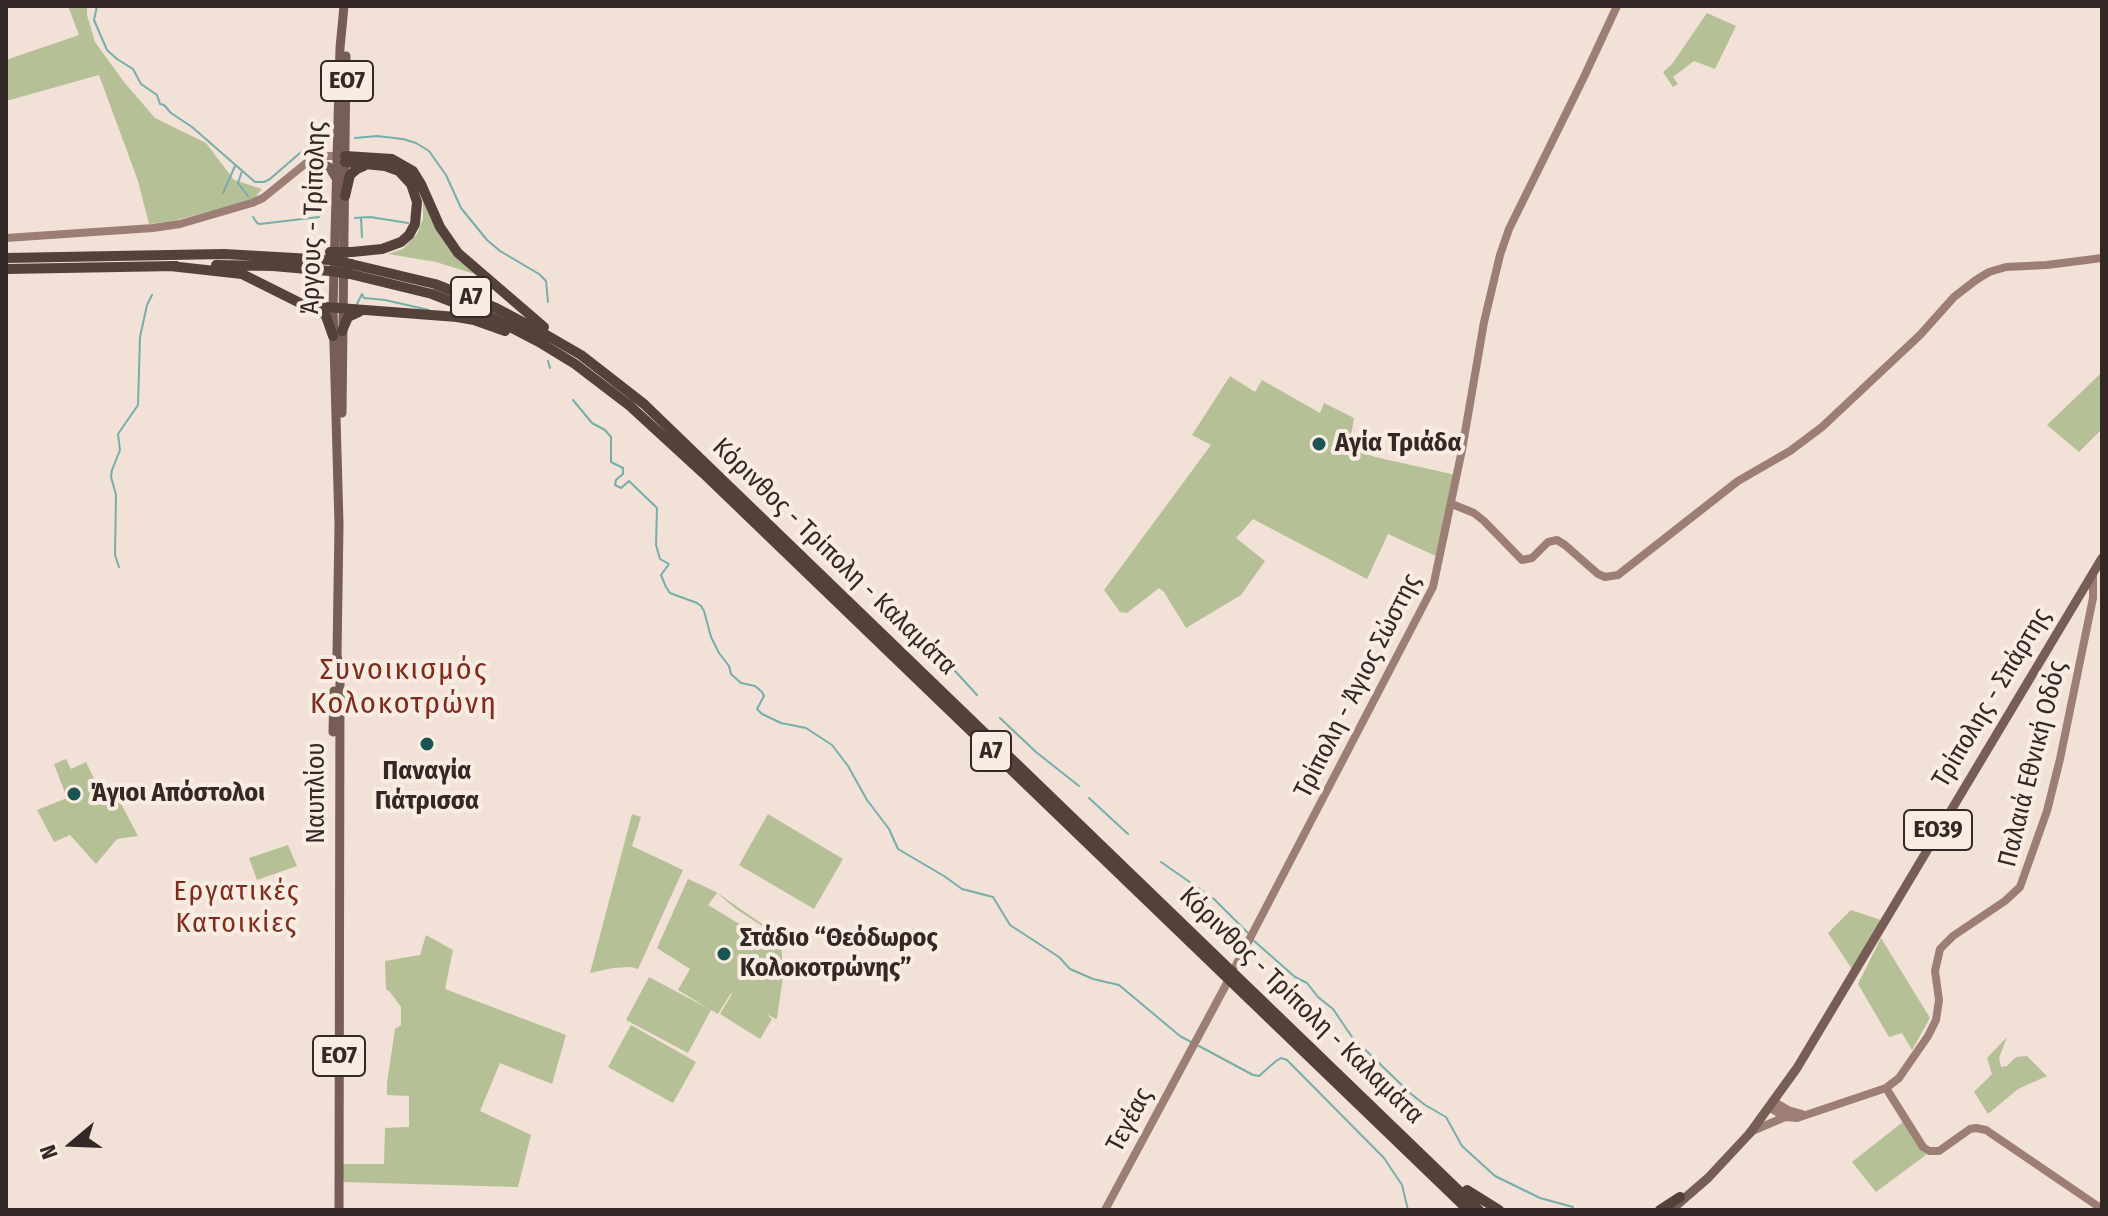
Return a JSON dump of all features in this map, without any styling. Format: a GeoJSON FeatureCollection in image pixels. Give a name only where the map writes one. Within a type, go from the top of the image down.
{"type":"FeatureCollection","features":[{"type":"Feature","properties":{"kind":"highway"},"geometry":{"type":"LineString","coordinates":[[341,159],[389,166],[408,179],[416,195],[417,217],[409,235],[396,245],[351,263]]}},
{"type":"Feature","properties":{"kind":"highway"},"geometry":{"type":"LineString","coordinates":[[341,159],[392,159],[407,166],[421,184],[440,227],[458,253],[524,311],[581,355]]}},
{"type":"Feature","properties":{"kind":"highway"},"geometry":{"type":"LineString","coordinates":[[345,196],[350,175],[369,165]]}},
{"type":"Feature","properties":{"kind":"highway","name":"Κόρινθος - Τρίπολη - Καλαμάτα"},"geometry":{"type":"LineString","coordinates":[[6,258],[252,255],[351,263],[414,278],[476,299],[581,355],[644,404],[704,468],[1479,1210]]}},
{"type":"Feature","properties":{"kind":"highway","name":"Κόρινθος - Τρίπολη - Καλαμάτα"},"geometry":{"type":"LineString","coordinates":[[6,269],[330,261]]}},
{"type":"Feature","properties":{"kind":"highway","name":"Κόρινθος - Τρίπολη - Καλαμάτα"},"geometry":{"type":"LineString","coordinates":[[351,263],[491,317],[548,347],[625,402],[704,468]]}},
{"type":"Feature","properties":{"kind":"highway"},"geometry":{"type":"LineString","coordinates":[[170,266],[242,274],[300,303],[313,306],[474,320],[548,347]]}},
{"type":"Feature","properties":{"kind":"highway"},"geometry":{"type":"LineString","coordinates":[[313,306],[326,316],[338,334],[348,317],[365,311]]}},
{"type":"Feature","properties":{"kind":"highway","name":"Κόρινθος - Τρίπολη - Καλαμάτα"},"geometry":{"type":"LineString","coordinates":[[730,493],[1468,1210]]}},
{"type":"Feature","properties":{"kind":"highway"},"geometry":{"type":"LineString","coordinates":[[1440,1171],[1499,1210]]}},
{"type":"Feature","properties":{"kind":"highway"},"geometry":{"type":"LineString","coordinates":[[1662,1210],[1680,1197]]}},
{"type":"Feature","properties":{"kind":"main road","name":"Άργους - Τρίπολης"},"geometry":{"type":"LineString","coordinates":[[338,334],[337,178],[347,75],[344,6]]}},
{"type":"Feature","properties":{"kind":"main road","name":"Τρίπολη - Άγιος Σώστης"},"geometry":{"type":"LineString","coordinates":[[1236,965],[1434,584],[1452,504],[1484,322],[1507,235],[1617,6]]}},
{"type":"Feature","properties":{"kind":"main road"},"geometry":{"type":"LineString","coordinates":[[6,238],[180,224],[258,201],[315,159],[341,159]]}},
{"type":"Feature","properties":{"kind":"main road","name":"Άργους - Τρίπολης"},"geometry":{"type":"LineString","coordinates":[[338,308],[345,196],[341,159]]}},
{"type":"Feature","properties":{"kind":"main road"},"geometry":{"type":"LineString","coordinates":[[302,167],[341,159]]}},
{"type":"Feature","properties":{"kind":"main road"},"geometry":{"type":"LineString","coordinates":[[319,163],[329,167],[337,178]]}},
{"type":"Feature","properties":{"kind":"main road"},"geometry":{"type":"LineString","coordinates":[[1452,504],[1484,521],[1522,560],[1532,558],[1548,542],[1557,540],[1598,574],[1605,577],[1618,575],[1738,481],[1790,451],[1822,427],[1920,335],[1954,297],[1976,280],[2006,267],[2102,258]]}},
{"type":"Feature","properties":{"kind":"main road","name":"Ναυπλίου"},"geometry":{"type":"LineString","coordinates":[[336,1210],[333,713],[337,664],[337,440],[342,413],[338,334]]}},
{"type":"Feature","properties":{"kind":"main road","name":"Τρίπολης - Σπάρτης"},"geometry":{"type":"LineString","coordinates":[[1671,1210],[1708,1178],[1750,1133],[1805,1056],[2102,558]]}},
{"type":"Feature","properties":{"kind":"main road","name":"Παλαιά Εθνική Οδός"},"geometry":{"type":"LineString","coordinates":[[1784,1112],[1807,1114],[1886,1088],[1904,1073],[1936,1020],[1939,1000],[1935,971],[1940,949],[1953,936],[2017,892],[2024,880],[2060,759],[2093,598],[2093,572]]}},
{"type":"Feature","properties":{"kind":"main road","name":"Τεγέας"},"geometry":{"type":"LineString","coordinates":[[1105,1210],[1227,983]]}},
{"type":"Feature","properties":{"kind":"main road"},"geometry":{"type":"LineString","coordinates":[[1886,1088],[1923,1147],[1929,1151],[1939,1151],[1970,1129],[1986,1130],[2102,1209]]}},
{"type":"Feature","properties":{"kind":"main road"},"geometry":{"type":"LineString","coordinates":[[1750,1133],[1784,1112],[1771,1104]]}},
{"type":"Feature","properties":{"kind":"main road","name":"Τρίπολης - Σπάρτης"},"geometry":{"type":"LineString","coordinates":[[1680,1197],[1771,1104]]}},
{"type":"Feature","properties":{"kind":"green space"},"geometry":{"type":"Polygon","coordinates":[[[68,6],[87,6],[95,42],[155,118],[206,143],[234,180],[262,189],[253,200],[173,221],[149,224],[138,181],[99,75],[6,101],[6,60],[79,35],[68,6]]]}},
{"type":"Feature","properties":{"kind":"green space"},"geometry":{"type":"Polygon","coordinates":[[[1707,13],[1736,26],[1715,69],[1694,61],[1673,77],[1678,84],[1673,87],[1663,72],[1672,64],[1707,13]]]}},
{"type":"Feature","properties":{"kind":"green space"},"geometry":{"type":"Polygon","coordinates":[[[374,159],[411,173],[435,218],[481,276],[436,262],[388,254],[403,249],[417,234],[423,219],[423,203],[419,190],[374,159]]]}},
{"type":"Feature","properties":{"kind":"green space"},"geometry":{"type":"Polygon","coordinates":[[[2102,374],[2102,429],[2079,452],[2047,425],[2102,374]]]}},
{"type":"Feature","properties":{"kind":"green space"},"geometry":{"type":"Polygon","coordinates":[[[1230,376],[1255,392],[1262,380],[1320,413],[1324,403],[1354,418],[1349,448],[1456,475],[1440,558],[1388,534],[1367,579],[1253,519],[1236,538],[1265,561],[1241,595],[1186,628],[1159,588],[1127,613],[1120,612],[1104,590],[1211,445],[1192,435],[1230,376]]]}},
{"type":"Feature","properties":{"kind":"green space"},"geometry":{"type":"Polygon","coordinates":[[[66,759],[71,769],[86,762],[102,795],[116,794],[138,836],[117,839],[96,864],[70,835],[54,842],[37,810],[67,798],[54,764],[66,759]]]}},
{"type":"Feature","properties":{"kind":"green space"},"geometry":{"type":"Polygon","coordinates":[[[632,814],[641,817],[632,846],[683,870],[638,969],[613,968],[590,973],[632,814]]]}},
{"type":"Feature","properties":{"kind":"green space"},"geometry":{"type":"Polygon","coordinates":[[[768,814],[843,859],[814,909],[739,865],[768,814]]]}},
{"type":"Feature","properties":{"kind":"green space"},"geometry":{"type":"Polygon","coordinates":[[[288,845],[297,866],[257,880],[249,858],[288,845]]]}},
{"type":"Feature","properties":{"kind":"green space"},"geometry":{"type":"Polygon","coordinates":[[[688,879],[716,892],[781,937],[783,977],[777,1018],[766,1014],[772,1019],[760,1039],[720,1014],[731,993],[718,1014],[711,1010],[688,1053],[626,1020],[649,977],[709,1009],[678,990],[690,969],[657,948],[688,879]],[[717,893],[708,905],[773,944],[776,941],[779,943],[779,937],[717,893]]]}},
{"type":"Feature","properties":{"kind":"green space"},"geometry":{"type":"Polygon","coordinates":[[[1851,910],[1881,920],[1852,969],[1828,933],[1851,910]]]}},
{"type":"Feature","properties":{"kind":"green space"},"geometry":{"type":"Polygon","coordinates":[[[426,935],[453,950],[445,989],[566,1035],[552,1084],[500,1063],[480,1111],[531,1135],[518,1187],[342,1182],[342,1164],[384,1164],[385,1128],[409,1127],[409,1096],[387,1095],[395,1029],[401,1025],[401,1007],[386,989],[385,961],[420,955],[426,935]]]}},
{"type":"Feature","properties":{"kind":"green space"},"geometry":{"type":"Polygon","coordinates":[[[1881,938],[1930,1018],[1912,1050],[1902,1033],[1889,1037],[1858,984],[1881,938]]]}},
{"type":"Feature","properties":{"kind":"green space"},"geometry":{"type":"Polygon","coordinates":[[[631,1025],[696,1062],[673,1103],[608,1067],[631,1025]]]}},
{"type":"Feature","properties":{"kind":"green space"},"geometry":{"type":"Polygon","coordinates":[[[2007,1037],[1999,1058],[2001,1067],[2007,1066],[2016,1057],[2027,1056],[2047,1076],[2018,1089],[1988,1114],[1974,1092],[1992,1074],[1987,1058],[2007,1037]]]}},
{"type":"Feature","properties":{"kind":"green space"},"geometry":{"type":"Polygon","coordinates":[[[1904,1121],[1926,1155],[1876,1192],[1852,1162],[1904,1121]]]}},
{"type":"Feature","properties":{"kind":"waterway"},"geometry":{"type":"LineString","coordinates":[[97,6],[94,20],[107,50],[133,69],[141,84],[157,95],[160,104],[192,127],[255,182],[270,179],[308,146],[330,138]]}},
{"type":"Feature","properties":{"kind":"waterway"},"geometry":{"type":"LineString","coordinates":[[355,138],[377,136],[403,139],[429,151],[446,175],[461,208],[487,240],[546,281],[548,302]]}},
{"type":"Feature","properties":{"kind":"waterway"},"geometry":{"type":"LineString","coordinates":[[223,193],[235,166]]}},
{"type":"Feature","properties":{"kind":"waterway"},"geometry":{"type":"LineString","coordinates":[[242,171],[238,183],[248,196]]}},
{"type":"Feature","properties":{"kind":"waterway"},"geometry":{"type":"LineString","coordinates":[[253,217],[260,224],[319,217]]}},
{"type":"Feature","properties":{"kind":"waterway"},"geometry":{"type":"LineString","coordinates":[[355,218],[370,217],[408,223]]}},
{"type":"Feature","properties":{"kind":"waterway"},"geometry":{"type":"LineString","coordinates":[[361,218],[362,237]]}},
{"type":"Feature","properties":{"kind":"waterway"},"geometry":{"type":"LineString","coordinates":[[356,306],[362,294],[364,298],[429,310]]}},
{"type":"Feature","properties":{"kind":"waterway"},"geometry":{"type":"LineString","coordinates":[[119,567],[115,555],[116,495],[111,477],[120,450],[118,434],[138,405],[140,337],[152,295]]}},
{"type":"Feature","properties":{"kind":"waterway"},"geometry":{"type":"LineString","coordinates":[[548,361],[550,368]]}},
{"type":"Feature","properties":{"kind":"waterway"},"geometry":{"type":"LineString","coordinates":[[573,400],[592,423],[611,437],[611,462],[623,468],[623,474],[615,485],[621,488],[629,481],[657,508],[656,545],[660,559],[669,564],[661,575],[666,587],[670,593],[701,606],[711,637],[731,674],[741,683],[755,686],[762,692],[764,696],[757,709],[781,723],[806,728],[832,745],[889,829],[898,849],[962,889],[993,897],[1010,925],[1059,957],[1070,969],[1119,985],[1180,1036],[1193,1043]]}},
{"type":"Feature","properties":{"kind":"waterway"},"geometry":{"type":"LineString","coordinates":[[899,618],[934,648],[977,695]]}},
{"type":"Feature","properties":{"kind":"waterway"},"geometry":{"type":"LineString","coordinates":[[1000,718],[1079,786]]}},
{"type":"Feature","properties":{"kind":"waterway"},"geometry":{"type":"LineString","coordinates":[[1089,798],[1128,834]]}},
{"type":"Feature","properties":{"kind":"waterway"},"geometry":{"type":"LineString","coordinates":[[1161,862],[1214,899],[1250,935]]}},
{"type":"Feature","properties":{"kind":"waterway"},"geometry":{"type":"LineString","coordinates":[[1253,940],[1295,977],[1307,983],[1333,1009],[1352,1037],[1410,1093],[1446,1117],[1462,1146],[1495,1176],[1540,1198],[1573,1207]]}},
{"type":"Feature","properties":{"kind":"waterway"},"geometry":{"type":"LineString","coordinates":[[1199,1046],[1259,1076],[1281,1058],[1287,1060],[1384,1158],[1402,1185],[1408,1210]]}},
{"type":"Feature","properties":{"kind":"place","name":"Αγία Τριάδα"},"geometry":{"type":"Point","coordinates":[1319,444]}},
{"type":"Feature","properties":{"kind":"place","name":"Παναγία Γιάτρισσα"},"geometry":{"type":"Point","coordinates":[427,744]}},
{"type":"Feature","properties":{"kind":"place","name":"Άγιοι Απόστολοι"},"geometry":{"type":"Point","coordinates":[74,794]}},
{"type":"Feature","properties":{"kind":"place","name":"Στάδιο “Θεόδωρος Κολοκοτρώνης”"},"geometry":{"type":"Point","coordinates":[724,954]}},
{"type":"Feature","properties":{"kind":"district","name":"Συνοικισμός Κολοκοτρώνη"},"geometry":{"type":"Point","coordinates":[404,688]}},
{"type":"Feature","properties":{"kind":"district","name":"Εργατικές Κατοικίες"},"geometry":{"type":"Point","coordinates":[237,908]}}]}
